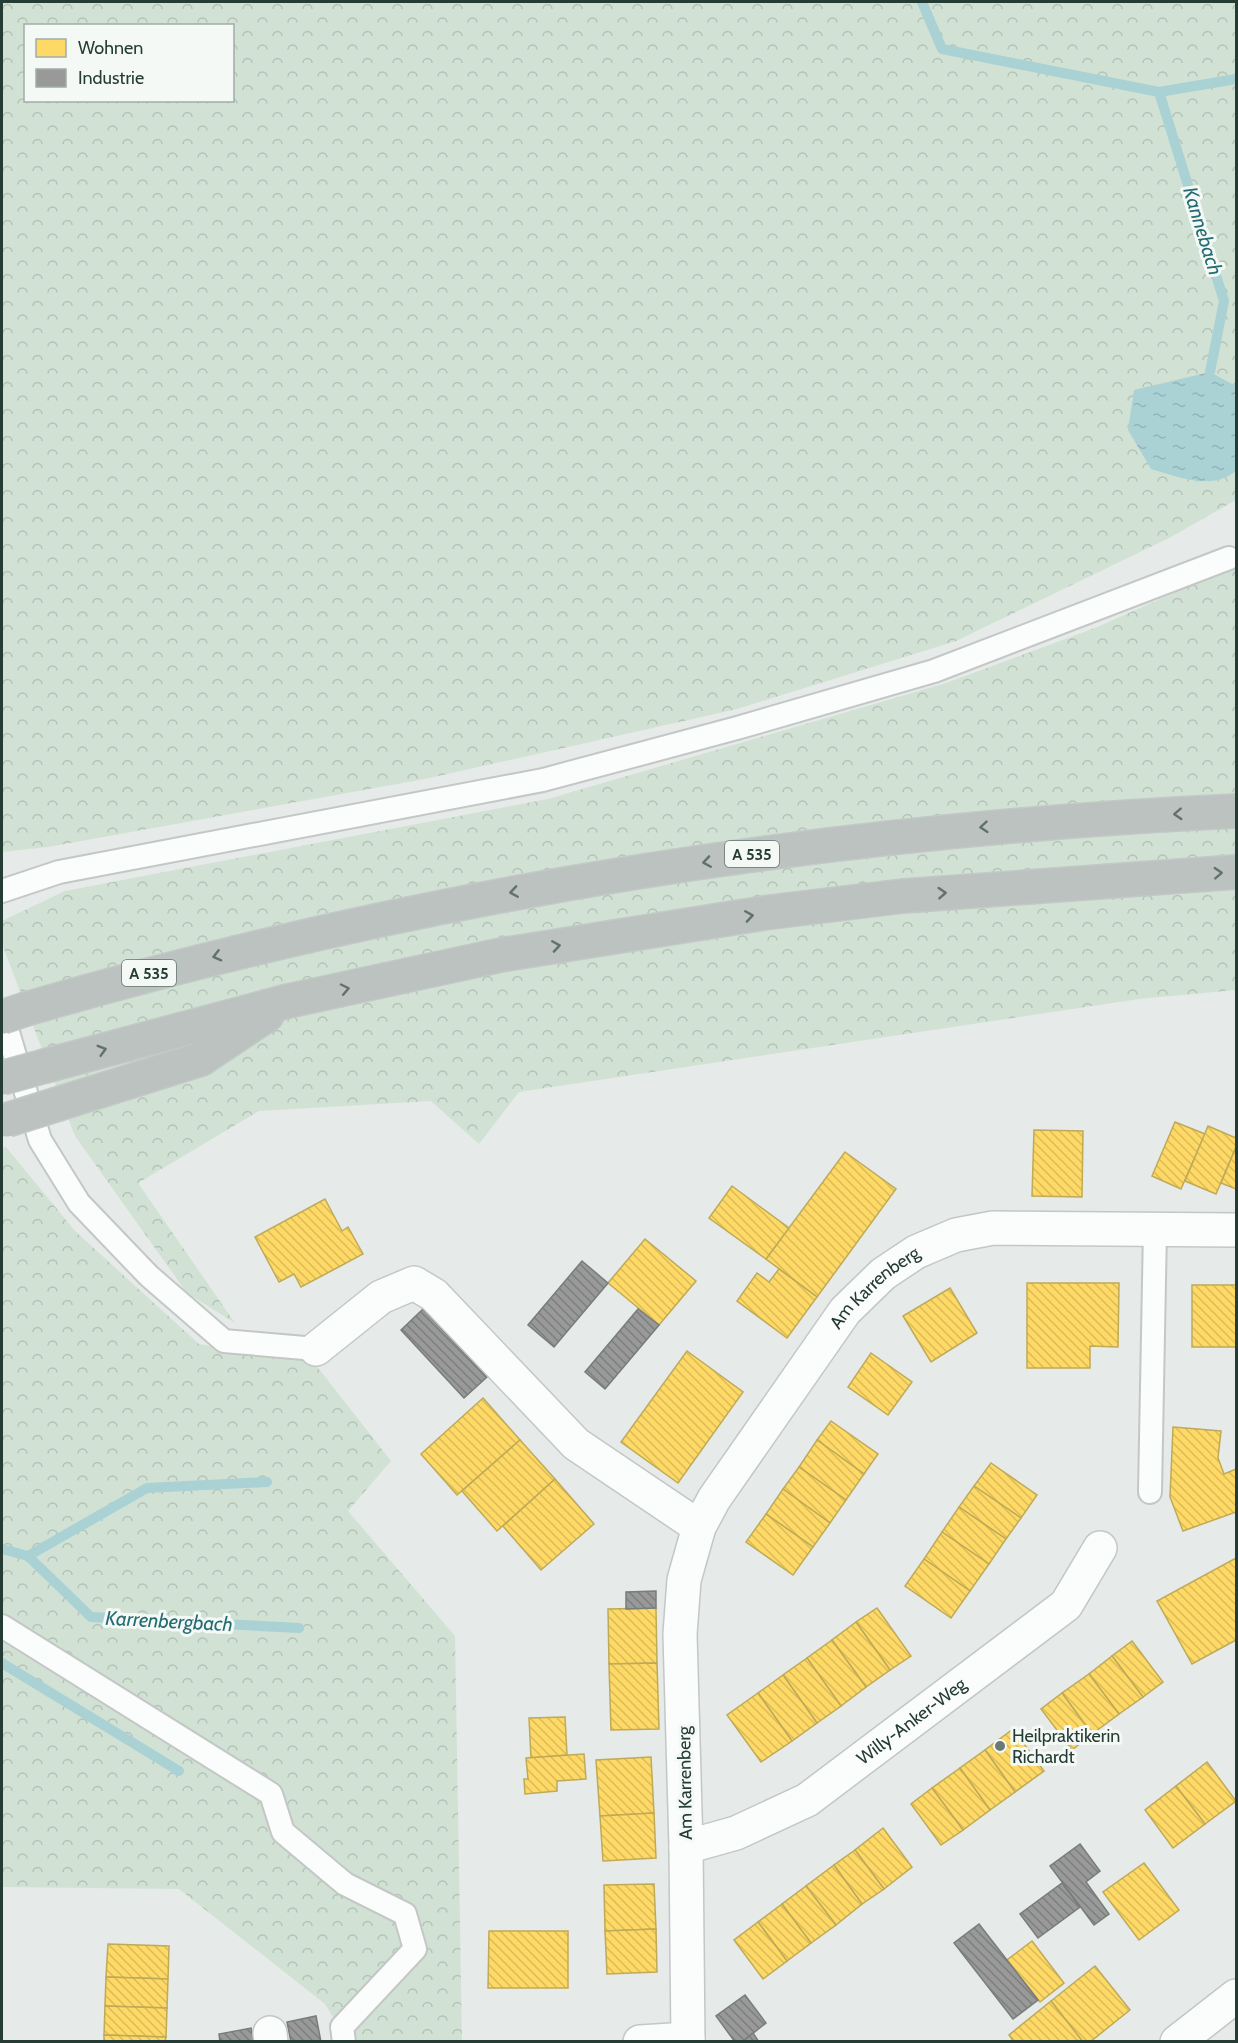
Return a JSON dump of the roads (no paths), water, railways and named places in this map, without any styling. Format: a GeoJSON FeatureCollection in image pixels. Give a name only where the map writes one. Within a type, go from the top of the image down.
{"type":"FeatureCollection","features":[{"type":"Feature","properties":{"kind":"highway","name":"A 535"},"geometry":{"type":"LineString","coordinates":[[10,1013],[162,970],[273,942],[506,893],[879,837],[1044,821],[1236,811]]}},
{"type":"Feature","properties":{"kind":"highway"},"geometry":{"type":"LineString","coordinates":[[2,1078],[288,1001],[501,955],[764,914],[903,896],[1236,872]]}},
{"type":"Feature","properties":{"kind":"highway"},"geometry":{"type":"LineString","coordinates":[[4,1121],[201,1059],[288,1001]]}},
{"type":"Feature","properties":{"kind":"street","name":"Am Karrenberg"},"geometry":{"type":"LineString","coordinates":[[688,2040],[686,1847],[680,1634],[684,1580],[699,1527],[714,1499],[845,1311],[883,1274],[916,1252],[956,1235],[993,1228],[1236,1230]]}},
{"type":"Feature","properties":{"kind":"street"},"geometry":{"type":"LineString","coordinates":[[316,1349],[381,1297],[414,1283],[434,1295],[576,1444],[699,1527]]}},
{"type":"Feature","properties":{"kind":"street","name":"Willy-Anker-Weg"},"geometry":{"type":"LineString","coordinates":[[686,1847],[736,1833],[807,1800],[1066,1605],[1100,1548]]}},
{"type":"Feature","properties":{"kind":"street"},"geometry":{"type":"LineString","coordinates":[[1177,2042],[1236,1995]]}},
{"type":"Feature","properties":{"kind":"street"},"geometry":{"type":"LineString","coordinates":[[639,2042],[688,2040]]}},
{"type":"Feature","properties":{"kind":"lane"},"geometry":{"type":"LineString","coordinates":[[2,891],[59,873],[543,780],[737,728],[934,671],[1229,558]]}},
{"type":"Feature","properties":{"kind":"lane"},"geometry":{"type":"LineString","coordinates":[[10,1013],[40,1140],[79,1203],[149,1276],[224,1341],[316,1349]]}},
{"type":"Feature","properties":{"kind":"lane"},"geometry":{"type":"LineString","coordinates":[[1150,1492],[1155,1229]]}},
{"type":"Feature","properties":{"kind":"lane"},"geometry":{"type":"LineString","coordinates":[[2,1626],[271,1794],[283,1832],[345,1884],[405,1914],[415,1948],[342,2027],[344,2042]]}},
{"type":"Feature","properties":{"kind":"water"},"geometry":{"type":"Polygon","coordinates":[[[1210,372],[1236,386],[1236,471],[1226,477],[1206,481],[1151,469],[1128,430],[1134,390],[1210,372]]]}},
{"type":"Feature","properties":{"kind":"waterway","name":"Kannebach"},"geometry":{"type":"LineString","coordinates":[[922,2],[942,49],[1159,92],[1236,79]]}},
{"type":"Feature","properties":{"kind":"waterway","name":"Kannebach"},"geometry":{"type":"LineString","coordinates":[[1159,92],[1224,301],[1210,372]]}},
{"type":"Feature","properties":{"kind":"waterway","name":"Karrenbergbach"},"geometry":{"type":"LineString","coordinates":[[2,1549],[28,1556],[147,1488],[267,1482]]}},
{"type":"Feature","properties":{"kind":"waterway","name":"Karrenbergbach"},"geometry":{"type":"LineString","coordinates":[[28,1556],[91,1617],[299,1628]]}},
{"type":"Feature","properties":{"kind":"waterway","name":"Karrenbergbach"},"geometry":{"type":"LineString","coordinates":[[2,1663],[179,1771]]}},
{"type":"Feature","properties":{"kind":"place","name":"Heilpraktikerin Richardt"},"geometry":{"type":"Point","coordinates":[1000,1746]}}]}
